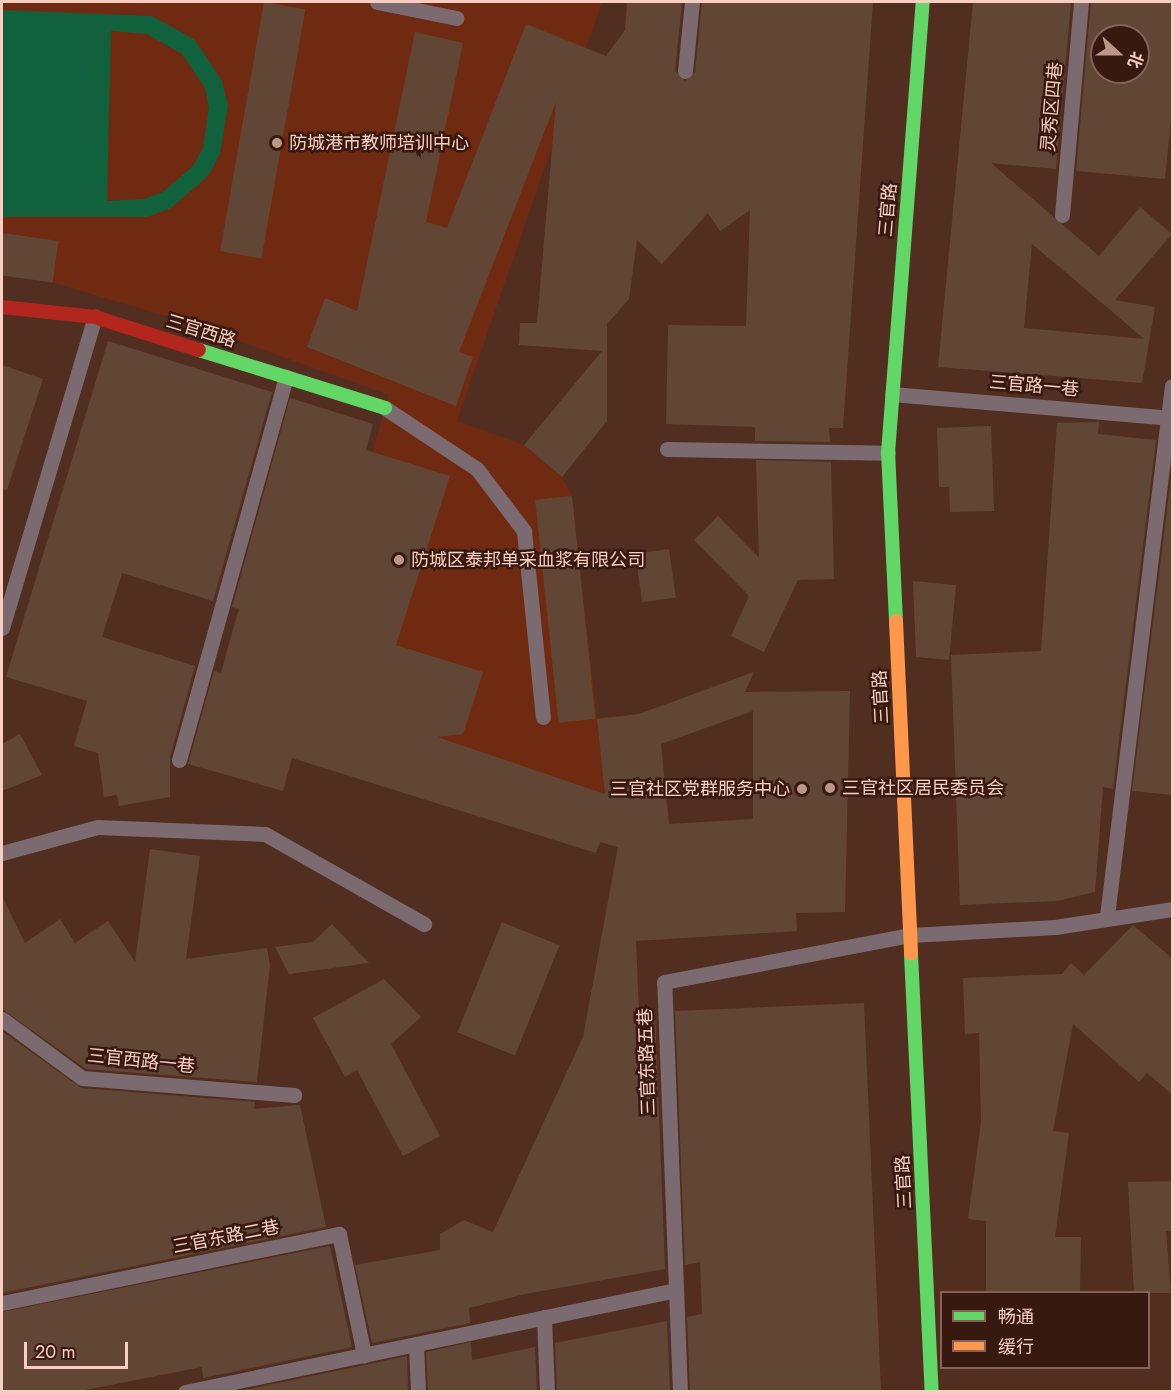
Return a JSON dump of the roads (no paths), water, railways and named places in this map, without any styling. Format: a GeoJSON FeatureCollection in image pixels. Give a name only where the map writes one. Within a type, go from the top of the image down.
{"type":"FeatureCollection","features":[{"type":"Feature","properties":{"kind":"street","name":"三官路"},"geometry":{"type":"LineString","coordinates":[[923,2],[888,453],[932,1392]]}},
{"type":"Feature","properties":{"kind":"street","name":"三官西路"},"geometry":{"type":"LineString","coordinates":[[2,307],[95,317],[385,408]]}},
{"type":"Feature","properties":{"kind":"lane"},"geometry":{"type":"LineString","coordinates":[[377,2],[456,18]]}},
{"type":"Feature","properties":{"kind":"lane"},"geometry":{"type":"LineString","coordinates":[[685,71],[692,2]]}},
{"type":"Feature","properties":{"kind":"lane","name":"灵秀区四巷"},"geometry":{"type":"LineString","coordinates":[[1062,215],[1081,2]]}},
{"type":"Feature","properties":{"kind":"lane"},"geometry":{"type":"LineString","coordinates":[[2,628],[95,317]]}},
{"type":"Feature","properties":{"kind":"lane"},"geometry":{"type":"LineString","coordinates":[[179,760],[286,377]]}},
{"type":"Feature","properties":{"kind":"lane"},"geometry":{"type":"LineString","coordinates":[[1107,916],[1171,417],[1173,386]]}},
{"type":"Feature","properties":{"kind":"lane","name":"三官路一巷"},"geometry":{"type":"LineString","coordinates":[[891,394],[1171,417]]}},
{"type":"Feature","properties":{"kind":"lane"},"geometry":{"type":"LineString","coordinates":[[385,408],[477,469],[524,531],[543,717]]}},
{"type":"Feature","properties":{"kind":"lane"},"geometry":{"type":"LineString","coordinates":[[667,449],[888,453]]}},
{"type":"Feature","properties":{"kind":"lane"},"geometry":{"type":"LineString","coordinates":[[2,853],[98,827],[265,834],[424,924]]}},
{"type":"Feature","properties":{"kind":"lane"},"geometry":{"type":"LineString","coordinates":[[911,935],[1055,927],[1107,916],[1173,909]]}},
{"type":"Feature","properties":{"kind":"lane","name":"三官东路五巷"},"geometry":{"type":"LineString","coordinates":[[680,1392],[664,982],[911,935]]}},
{"type":"Feature","properties":{"kind":"lane","name":"三官西路一巷"},"geometry":{"type":"LineString","coordinates":[[2,1019],[82,1078],[294,1095]]}},
{"type":"Feature","properties":{"kind":"lane","name":"三官东路二巷"},"geometry":{"type":"LineString","coordinates":[[2,1303],[339,1234],[364,1354]]}},
{"type":"Feature","properties":{"kind":"lane"},"geometry":{"type":"LineString","coordinates":[[185,1392],[676,1290]]}},
{"type":"Feature","properties":{"kind":"lane"},"geometry":{"type":"LineString","coordinates":[[544,1317],[547,1392]]}},
{"type":"Feature","properties":{"kind":"lane"},"geometry":{"type":"LineString","coordinates":[[416,1344],[418,1392]]}},
{"type":"Feature","properties":{"kind":"place","name":"防城港市教师培训中心"},"geometry":{"type":"Point","coordinates":[277,143]}},
{"type":"Feature","properties":{"kind":"place","name":"防城区泰邦单采血浆有限公司"},"geometry":{"type":"Point","coordinates":[399,560]}},
{"type":"Feature","properties":{"kind":"place","name":"三官社区居民委员会"},"geometry":{"type":"Point","coordinates":[830,788]}},
{"type":"Feature","properties":{"kind":"place","name":"三官社区党群服务中心"},"geometry":{"type":"Point","coordinates":[802,789]}}]}
